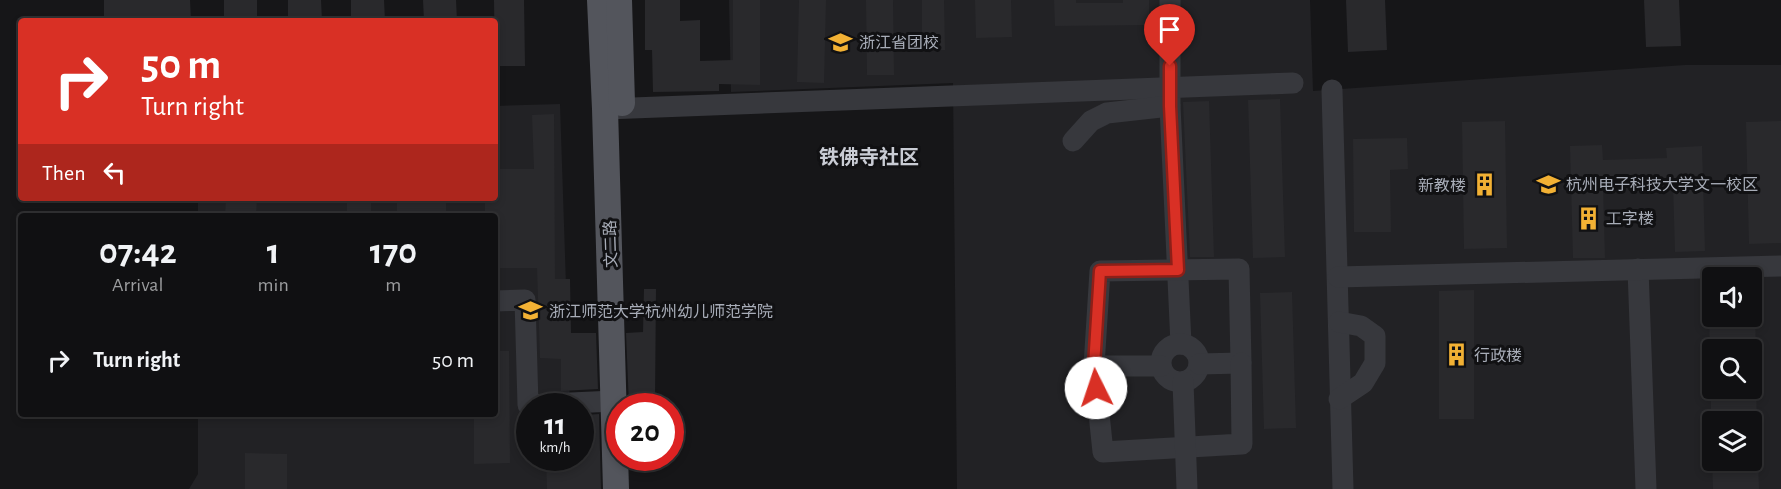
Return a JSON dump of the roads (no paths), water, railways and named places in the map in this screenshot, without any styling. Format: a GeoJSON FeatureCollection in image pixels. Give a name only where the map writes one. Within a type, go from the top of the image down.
{"type":"FeatureCollection","features":[{"type":"Feature","properties":{"kind":"main road","name":"文二路"},"geometry":{"type":"LineString","coordinates":[[600,0],[614,109]]}},
{"type":"Feature","properties":{"kind":"main road","name":"文二路"},"geometry":{"type":"LineString","coordinates":[[620,0],[614,109],[621,393]]}},
{"type":"Feature","properties":{"kind":"main road","name":"文二路"},"geometry":{"type":"LineString","coordinates":[[616,489],[617,471]]}},
{"type":"Feature","properties":{"kind":"main road"},"geometry":{"type":"LineString","coordinates":[[629,471],[630,489]]}},
{"type":"Feature","properties":{"kind":"street"},"geometry":{"type":"LineString","coordinates":[[1170,0],[1170,97],[1181,344]]}},
{"type":"Feature","properties":{"kind":"street"},"geometry":{"type":"LineString","coordinates":[[614,109],[1170,97],[1293,83]]}},
{"type":"Feature","properties":{"kind":"street"},"geometry":{"type":"LineString","coordinates":[[1332,90],[1343,489]]}},
{"type":"Feature","properties":{"kind":"street"},"geometry":{"type":"LineString","coordinates":[[1073,141],[1091,121],[1107,113],[1170,97]]}},
{"type":"Feature","properties":{"kind":"street"},"geometry":{"type":"LineString","coordinates":[[1338,277],[1781,266]]}},
{"type":"Feature","properties":{"kind":"street"},"geometry":{"type":"LineString","coordinates":[[1239,269],[1242,444],[1103,452],[1094,366],[1100,271],[1178,270],[1239,269]]}},
{"type":"Feature","properties":{"kind":"street"},"geometry":{"type":"LineString","coordinates":[[1638,269],[1646,489]]}},
{"type":"Feature","properties":{"kind":"street"},"geometry":{"type":"LineString","coordinates":[[498,301],[525,300],[528,405],[606,404]]}},
{"type":"Feature","properties":{"kind":"street"},"geometry":{"type":"LineString","coordinates":[[1339,322],[1360,326],[1376,336],[1375,363],[1363,383],[1339,399]]}},
{"type":"Feature","properties":{"kind":"street"},"geometry":{"type":"LineString","coordinates":[[1181,344],[1187,345],[1196,352],[1199,364],[1194,376],[1183,382],[1177,382],[1166,377],[1160,361],[1165,350],[1170,346],[1181,344]]}},
{"type":"Feature","properties":{"kind":"street"},"geometry":{"type":"LineString","coordinates":[[1199,364],[1241,363]]}},
{"type":"Feature","properties":{"kind":"street"},"geometry":{"type":"LineString","coordinates":[[1094,366],[1161,366]]}},
{"type":"Feature","properties":{"kind":"street"},"geometry":{"type":"LineString","coordinates":[[1183,382],[1187,489]]}},
{"type":"Feature","properties":{"kind":"place","name":"浙江省团校"},"geometry":{"type":"Point","coordinates":[841,42]}},
{"type":"Feature","properties":{"kind":"place","name":"杭州电子科技大学文一校区"},"geometry":{"type":"Point","coordinates":[1548,184]}},
{"type":"Feature","properties":{"kind":"place","name":"新教楼"},"geometry":{"type":"Point","coordinates":[1484,185]}},
{"type":"Feature","properties":{"kind":"place","name":"工字楼"},"geometry":{"type":"Point","coordinates":[1588,218]}},
{"type":"Feature","properties":{"kind":"place","name":"浙江师范大学杭州幼儿师范学院"},"geometry":{"type":"Point","coordinates":[531,311]}},
{"type":"Feature","properties":{"kind":"place","name":"行政楼"},"geometry":{"type":"Point","coordinates":[1456,355]}},
{"type":"Feature","properties":{"kind":"district","name":"铁佛寺社区"},"geometry":{"type":"Point","coordinates":[869,157]}}]}
